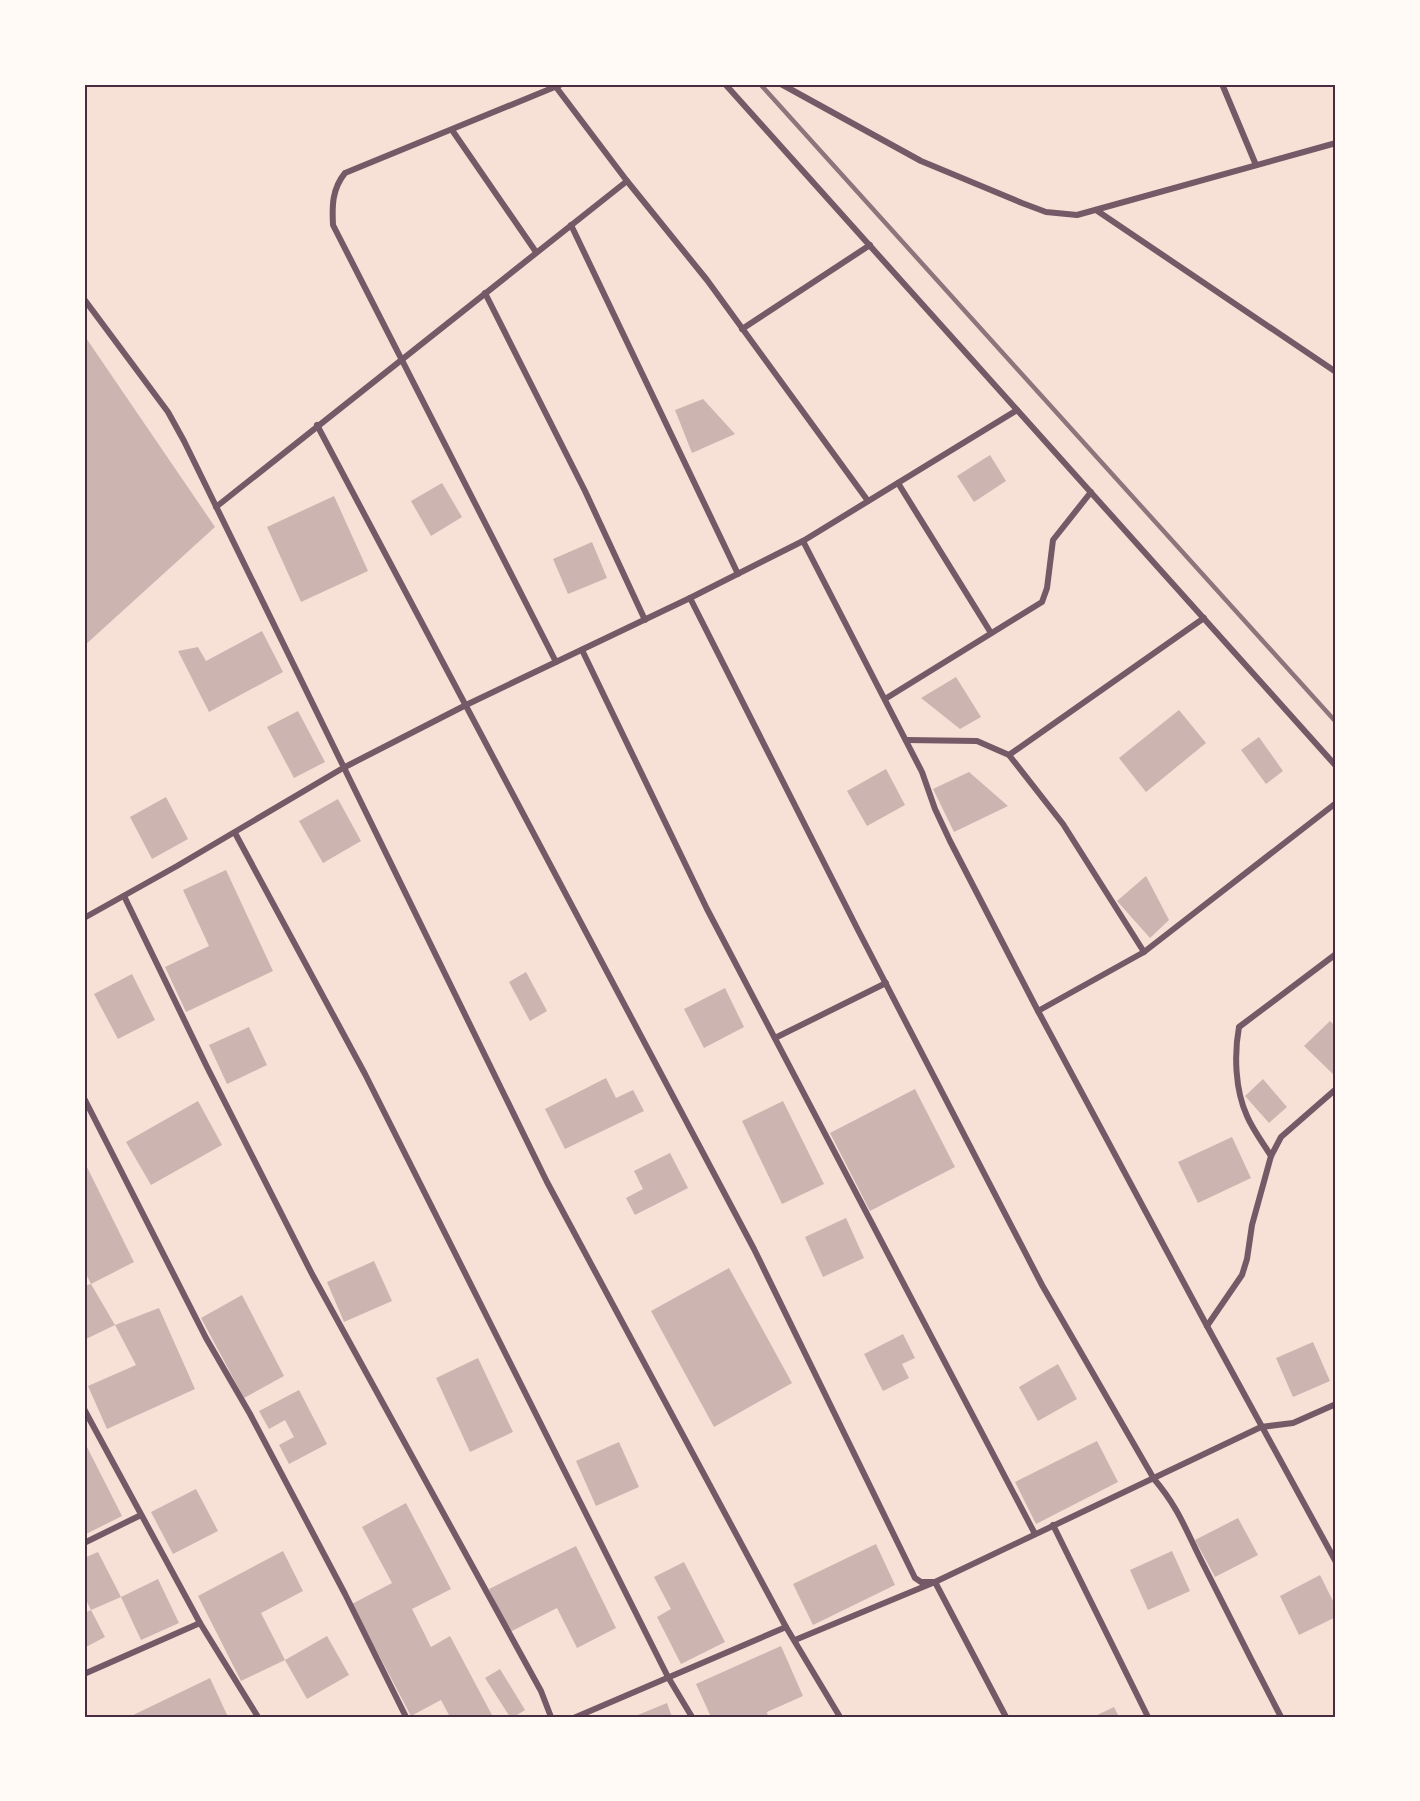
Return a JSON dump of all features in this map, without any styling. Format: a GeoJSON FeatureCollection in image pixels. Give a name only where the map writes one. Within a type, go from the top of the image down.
{"type":"FeatureCollection","features":[{"type":"Feature","properties":{"kind":"street"},"geometry":{"type":"LineString","coordinates":[[725,84],[1336,766]]}},
{"type":"Feature","properties":{"kind":"street"},"geometry":{"type":"LineString","coordinates":[[781,84],[921,161],[1046,212],[1077,215],[1336,142]]}},
{"type":"Feature","properties":{"kind":"street"},"geometry":{"type":"LineString","coordinates":[[1222,84],[1256,165]]}},
{"type":"Feature","properties":{"kind":"street"},"geometry":{"type":"LineString","coordinates":[[556,662],[333,225],[332,204],[338,182],[345,174],[559,85],[627,181],[707,280],[868,501]]}},
{"type":"Feature","properties":{"kind":"street"},"geometry":{"type":"LineString","coordinates":[[452,130],[536,252]]}},
{"type":"Feature","properties":{"kind":"street"},"geometry":{"type":"LineString","coordinates":[[216,507],[627,181]]}},
{"type":"Feature","properties":{"kind":"street"},"geometry":{"type":"LineString","coordinates":[[1096,210],[1336,372]]}},
{"type":"Feature","properties":{"kind":"street"},"geometry":{"type":"LineString","coordinates":[[572,225],[738,574]]}},
{"type":"Feature","properties":{"kind":"street"},"geometry":{"type":"LineString","coordinates":[[742,329],[870,245]]}},
{"type":"Feature","properties":{"kind":"street"},"geometry":{"type":"LineString","coordinates":[[485,292],[585,491],[645,620]]}},
{"type":"Feature","properties":{"kind":"street"},"geometry":{"type":"LineString","coordinates":[[84,299],[168,412],[547,1182],[786,1627],[840,1717]]}},
{"type":"Feature","properties":{"kind":"street"},"geometry":{"type":"LineString","coordinates":[[84,918],[343,768],[466,705],[645,620],[803,541],[1017,410]]}},
{"type":"Feature","properties":{"kind":"street"},"geometry":{"type":"LineString","coordinates":[[317,425],[754,1249],[915,1578],[921,1582],[935,1582]]}},
{"type":"Feature","properties":{"kind":"street"},"geometry":{"type":"LineString","coordinates":[[898,483],[991,633]]}},
{"type":"Feature","properties":{"kind":"street"},"geometry":{"type":"LineString","coordinates":[[885,699],[1042,602],[1047,588],[1053,540],[1091,492]]}},
{"type":"Feature","properties":{"kind":"street"},"geometry":{"type":"LineString","coordinates":[[803,541],[906,740],[922,772],[935,809],[950,841],[1038,1011],[1336,1562]]}},
{"type":"Feature","properties":{"kind":"street"},"geometry":{"type":"LineString","coordinates":[[690,598],[1042,1285],[1154,1479],[1168,1495],[1183,1520],[1281,1717]]}},
{"type":"Feature","properties":{"kind":"street"},"geometry":{"type":"LineString","coordinates":[[1009,755],[1204,618]]}},
{"type":"Feature","properties":{"kind":"street"},"geometry":{"type":"LineString","coordinates":[[582,650],[707,909],[1035,1534]]}},
{"type":"Feature","properties":{"kind":"street"},"geometry":{"type":"LineString","coordinates":[[906,740],[977,741],[1009,755],[1063,824],[1144,952]]}},
{"type":"Feature","properties":{"kind":"street"},"geometry":{"type":"LineString","coordinates":[[1038,1011],[1144,952],[1336,803]]}},
{"type":"Feature","properties":{"kind":"street"},"geometry":{"type":"LineString","coordinates":[[235,832],[365,1074],[668,1677],[692,1717]]}},
{"type":"Feature","properties":{"kind":"street"},"geometry":{"type":"LineString","coordinates":[[124,896],[207,1067],[312,1274],[542,1691],[551,1717]]}},
{"type":"Feature","properties":{"kind":"street"},"geometry":{"type":"LineString","coordinates":[[1271,1156],[1247,1117],[1242,1101],[1235,1047],[1239,1027],[1336,954]]}},
{"type":"Feature","properties":{"kind":"street"},"geometry":{"type":"LineString","coordinates":[[775,1038],[886,983]]}},
{"type":"Feature","properties":{"kind":"street"},"geometry":{"type":"LineString","coordinates":[[1207,1326],[1242,1275],[1252,1225],[1271,1156],[1281,1137],[1336,1089]]}},
{"type":"Feature","properties":{"kind":"street"},"geometry":{"type":"LineString","coordinates":[[84,1098],[206,1338],[250,1414],[345,1594],[406,1717]]}},
{"type":"Feature","properties":{"kind":"street"},"geometry":{"type":"LineString","coordinates":[[795,1640],[935,1582],[1261,1426],[1293,1423],[1336,1404]]}},
{"type":"Feature","properties":{"kind":"street"},"geometry":{"type":"LineString","coordinates":[[84,1409],[200,1623],[258,1717]]}},
{"type":"Feature","properties":{"kind":"street"},"geometry":{"type":"LineString","coordinates":[[84,1428],[92,1425]]}},
{"type":"Feature","properties":{"kind":"street"},"geometry":{"type":"LineString","coordinates":[[84,1543],[141,1515]]}},
{"type":"Feature","properties":{"kind":"street"},"geometry":{"type":"LineString","coordinates":[[1053,1524],[1148,1717]]}},
{"type":"Feature","properties":{"kind":"street"},"geometry":{"type":"LineString","coordinates":[[935,1582],[1006,1717]]}},
{"type":"Feature","properties":{"kind":"street"},"geometry":{"type":"LineString","coordinates":[[84,1674],[200,1623]]}},
{"type":"Feature","properties":{"kind":"street"},"geometry":{"type":"LineString","coordinates":[[576,1717],[786,1627]]}},
{"type":"Feature","properties":{"kind":"building"},"geometry":{"type":"Polygon","coordinates":[[[84,335],[215,527],[84,646],[84,335]]]}},
{"type":"Feature","properties":{"kind":"building"},"geometry":{"type":"Polygon","coordinates":[[[703,399],[735,434],[692,453],[675,410],[703,399]]]}},
{"type":"Feature","properties":{"kind":"building"},"geometry":{"type":"Polygon","coordinates":[[[990,455],[1006,481],[974,502],[957,476],[990,455]]]}},
{"type":"Feature","properties":{"kind":"building"},"geometry":{"type":"Polygon","coordinates":[[[442,483],[462,517],[431,536],[411,501],[442,483]]]}},
{"type":"Feature","properties":{"kind":"building"},"geometry":{"type":"Polygon","coordinates":[[[334,496],[368,571],[301,602],[267,527],[334,496]]]}},
{"type":"Feature","properties":{"kind":"building"},"geometry":{"type":"Polygon","coordinates":[[[592,542],[607,578],[568,594],[553,559],[592,542]]]}},
{"type":"Feature","properties":{"kind":"building"},"geometry":{"type":"Polygon","coordinates":[[[262,631],[283,672],[209,712],[178,651],[198,647],[206,661],[262,631]]]}},
{"type":"Feature","properties":{"kind":"building"},"geometry":{"type":"Polygon","coordinates":[[[956,677],[981,717],[960,729],[921,698],[956,677]]]}},
{"type":"Feature","properties":{"kind":"building"},"geometry":{"type":"Polygon","coordinates":[[[1179,710],[1206,743],[1146,792],[1119,758],[1179,710]]]}},
{"type":"Feature","properties":{"kind":"building"},"geometry":{"type":"Polygon","coordinates":[[[298,711],[325,762],[294,778],[267,727],[298,711]]]}},
{"type":"Feature","properties":{"kind":"building"},"geometry":{"type":"Polygon","coordinates":[[[1259,737],[1283,771],[1266,784],[1241,750],[1259,737]]]}},
{"type":"Feature","properties":{"kind":"building"},"geometry":{"type":"Polygon","coordinates":[[[886,769],[905,805],[867,826],[847,791],[886,769]]]}},
{"type":"Feature","properties":{"kind":"building"},"geometry":{"type":"Polygon","coordinates":[[[969,772],[1008,806],[954,832],[933,789],[969,772]]]}},
{"type":"Feature","properties":{"kind":"building"},"geometry":{"type":"Polygon","coordinates":[[[166,797],[188,839],[152,859],[130,817],[166,797]]]}},
{"type":"Feature","properties":{"kind":"building"},"geometry":{"type":"Polygon","coordinates":[[[338,799],[361,841],[323,863],[299,821],[338,799]]]}},
{"type":"Feature","properties":{"kind":"building"},"geometry":{"type":"Polygon","coordinates":[[[226,870],[273,971],[186,1012],[165,967],[209,946],[183,890],[226,870]]]}},
{"type":"Feature","properties":{"kind":"building"},"geometry":{"type":"Polygon","coordinates":[[[1146,876],[1169,920],[1150,938],[1117,901],[1146,876]]]}},
{"type":"Feature","properties":{"kind":"building"},"geometry":{"type":"Polygon","coordinates":[[[526,972],[547,1011],[530,1021],[509,982],[526,972]]]}},
{"type":"Feature","properties":{"kind":"building"},"geometry":{"type":"Polygon","coordinates":[[[132,974],[155,1020],[118,1039],[94,994],[132,974]]]}},
{"type":"Feature","properties":{"kind":"building"},"geometry":{"type":"Polygon","coordinates":[[[725,988],[744,1027],[704,1048],[684,1009],[725,988]]]}},
{"type":"Feature","properties":{"kind":"building"},"geometry":{"type":"Polygon","coordinates":[[[1330,1021],[1336,1027],[1336,1077],[1304,1046],[1330,1021]]]}},
{"type":"Feature","properties":{"kind":"building"},"geometry":{"type":"Polygon","coordinates":[[[249,1027],[267,1065],[227,1084],[209,1045],[249,1027]]]}},
{"type":"Feature","properties":{"kind":"building"},"geometry":{"type":"Polygon","coordinates":[[[606,1078],[616,1098],[633,1090],[644,1111],[565,1149],[545,1109],[606,1078]]]}},
{"type":"Feature","properties":{"kind":"building"},"geometry":{"type":"Polygon","coordinates":[[[1263,1079],[1287,1107],[1269,1123],[1245,1096],[1263,1079]]]}},
{"type":"Feature","properties":{"kind":"building"},"geometry":{"type":"Polygon","coordinates":[[[915,1089],[955,1167],[870,1211],[830,1133],[915,1089]]]}},
{"type":"Feature","properties":{"kind":"building"},"geometry":{"type":"Polygon","coordinates":[[[198,1101],[222,1145],[151,1185],[126,1142],[198,1101]]]}},
{"type":"Feature","properties":{"kind":"building"},"geometry":{"type":"Polygon","coordinates":[[[783,1101],[824,1184],[782,1204],[742,1121],[783,1101]]]}},
{"type":"Feature","properties":{"kind":"building"},"geometry":{"type":"Polygon","coordinates":[[[1232,1137],[1251,1178],[1198,1203],[1178,1162],[1232,1137]]]}},
{"type":"Feature","properties":{"kind":"building"},"geometry":{"type":"Polygon","coordinates":[[[670,1153],[688,1188],[635,1215],[626,1198],[643,1189],[634,1171],[670,1153]]]}},
{"type":"Feature","properties":{"kind":"building"},"geometry":{"type":"Polygon","coordinates":[[[84,1161],[134,1262],[91,1284],[84,1270],[84,1161]]]}},
{"type":"Feature","properties":{"kind":"building"},"geometry":{"type":"Polygon","coordinates":[[[846,1218],[864,1258],[823,1277],[805,1237],[846,1218]]]}},
{"type":"Feature","properties":{"kind":"building"},"geometry":{"type":"Polygon","coordinates":[[[374,1261],[392,1301],[344,1322],[327,1282],[374,1261]]]}},
{"type":"Feature","properties":{"kind":"building"},"geometry":{"type":"Polygon","coordinates":[[[729,1268],[792,1383],[714,1427],[651,1311],[729,1268]]]}},
{"type":"Feature","properties":{"kind":"building"},"geometry":{"type":"Polygon","coordinates":[[[91,1284],[115,1325],[84,1340],[84,1286],[91,1284]]]}},
{"type":"Feature","properties":{"kind":"building"},"geometry":{"type":"Polygon","coordinates":[[[242,1295],[284,1376],[244,1398],[201,1318],[242,1295]]]}},
{"type":"Feature","properties":{"kind":"building"},"geometry":{"type":"Polygon","coordinates":[[[159,1308],[195,1389],[107,1429],[88,1386],[136,1365],[115,1325],[159,1308]]]}},
{"type":"Feature","properties":{"kind":"building"},"geometry":{"type":"Polygon","coordinates":[[[903,1334],[915,1358],[902,1364],[909,1378],[883,1391],[864,1354],[903,1334]]]}},
{"type":"Feature","properties":{"kind":"building"},"geometry":{"type":"Polygon","coordinates":[[[1313,1342],[1330,1381],[1293,1397],[1276,1358],[1313,1342]]]}},
{"type":"Feature","properties":{"kind":"building"},"geometry":{"type":"Polygon","coordinates":[[[478,1358],[513,1432],[470,1452],[436,1378],[478,1358]]]}},
{"type":"Feature","properties":{"kind":"building"},"geometry":{"type":"Polygon","coordinates":[[[1058,1364],[1077,1399],[1038,1421],[1019,1387],[1058,1364]]]}},
{"type":"Feature","properties":{"kind":"building"},"geometry":{"type":"Polygon","coordinates":[[[299,1390],[327,1444],[289,1464],[279,1445],[294,1437],[285,1420],[269,1429],[259,1411],[299,1390]]]}},
{"type":"Feature","properties":{"kind":"building"},"geometry":{"type":"Polygon","coordinates":[[[1097,1441],[1118,1482],[1036,1524],[1015,1482],[1097,1441]]]}},
{"type":"Feature","properties":{"kind":"building"},"geometry":{"type":"Polygon","coordinates":[[[619,1442],[639,1487],[596,1506],[576,1461],[619,1442]]]}},
{"type":"Feature","properties":{"kind":"building"},"geometry":{"type":"Polygon","coordinates":[[[86,1445],[122,1516],[84,1535],[84,1446],[86,1445]]]}},
{"type":"Feature","properties":{"kind":"building"},"geometry":{"type":"Polygon","coordinates":[[[196,1489],[218,1531],[173,1554],[151,1512],[196,1489]]]}},
{"type":"Feature","properties":{"kind":"building"},"geometry":{"type":"Polygon","coordinates":[[[406,1503],[451,1589],[412,1609],[431,1647],[450,1636],[493,1717],[450,1717],[441,1700],[411,1716],[352,1604],[392,1583],[362,1527],[406,1503]]]}},
{"type":"Feature","properties":{"kind":"building"},"geometry":{"type":"Polygon","coordinates":[[[1238,1518],[1258,1555],[1215,1577],[1195,1540],[1238,1518]]]}},
{"type":"Feature","properties":{"kind":"building"},"geometry":{"type":"Polygon","coordinates":[[[876,1544],[895,1585],[813,1625],[793,1584],[876,1544]]]}},
{"type":"Feature","properties":{"kind":"building"},"geometry":{"type":"Polygon","coordinates":[[[576,1546],[616,1628],[577,1648],[557,1608],[510,1632],[489,1589],[576,1546]]]}},
{"type":"Feature","properties":{"kind":"building"},"geometry":{"type":"Polygon","coordinates":[[[283,1551],[303,1591],[261,1613],[285,1660],[241,1681],[198,1596],[283,1551]]]}},
{"type":"Feature","properties":{"kind":"building"},"geometry":{"type":"Polygon","coordinates":[[[1172,1551],[1190,1591],[1148,1610],[1130,1570],[1172,1551]]]}},
{"type":"Feature","properties":{"kind":"building"},"geometry":{"type":"Polygon","coordinates":[[[98,1552],[121,1597],[91,1610],[84,1596],[84,1558],[98,1552]]]}},
{"type":"Feature","properties":{"kind":"building"},"geometry":{"type":"Polygon","coordinates":[[[684,1562],[725,1642],[681,1664],[657,1617],[671,1609],[654,1577],[684,1562]]]}},
{"type":"Feature","properties":{"kind":"building"},"geometry":{"type":"Polygon","coordinates":[[[1320,1575],[1336,1607],[1336,1617],[1299,1635],[1280,1596],[1320,1575]]]}},
{"type":"Feature","properties":{"kind":"building"},"geometry":{"type":"Polygon","coordinates":[[[158,1579],[179,1623],[141,1640],[121,1597],[158,1579]]]}},
{"type":"Feature","properties":{"kind":"building"},"geometry":{"type":"Polygon","coordinates":[[[91,1610],[105,1637],[84,1648],[84,1613],[91,1610]]]}},
{"type":"Feature","properties":{"kind":"building"},"geometry":{"type":"Polygon","coordinates":[[[327,1636],[349,1675],[307,1699],[285,1660],[327,1636]]]}},
{"type":"Feature","properties":{"kind":"building"},"geometry":{"type":"Polygon","coordinates":[[[781,1646],[803,1696],[767,1712],[768,1717],[711,1717],[696,1684],[781,1646]]]}},
{"type":"Feature","properties":{"kind":"building"},"geometry":{"type":"Polygon","coordinates":[[[500,1669],[525,1710],[514,1717],[510,1717],[485,1678],[500,1669]]]}},
{"type":"Feature","properties":{"kind":"building"},"geometry":{"type":"Polygon","coordinates":[[[210,1678],[228,1717],[129,1717],[210,1678]]]}},
{"type":"Feature","properties":{"kind":"building"},"geometry":{"type":"Polygon","coordinates":[[[667,1703],[672,1717],[633,1717],[667,1703]]]}},
{"type":"Feature","properties":{"kind":"building"},"geometry":{"type":"Polygon","coordinates":[[[1114,1707],[1119,1717],[1093,1717],[1114,1707]]]}},
{"type":"Feature","properties":{"kind":"railway"},"geometry":{"type":"LineString","coordinates":[[760,84],[1336,722]]}}]}
